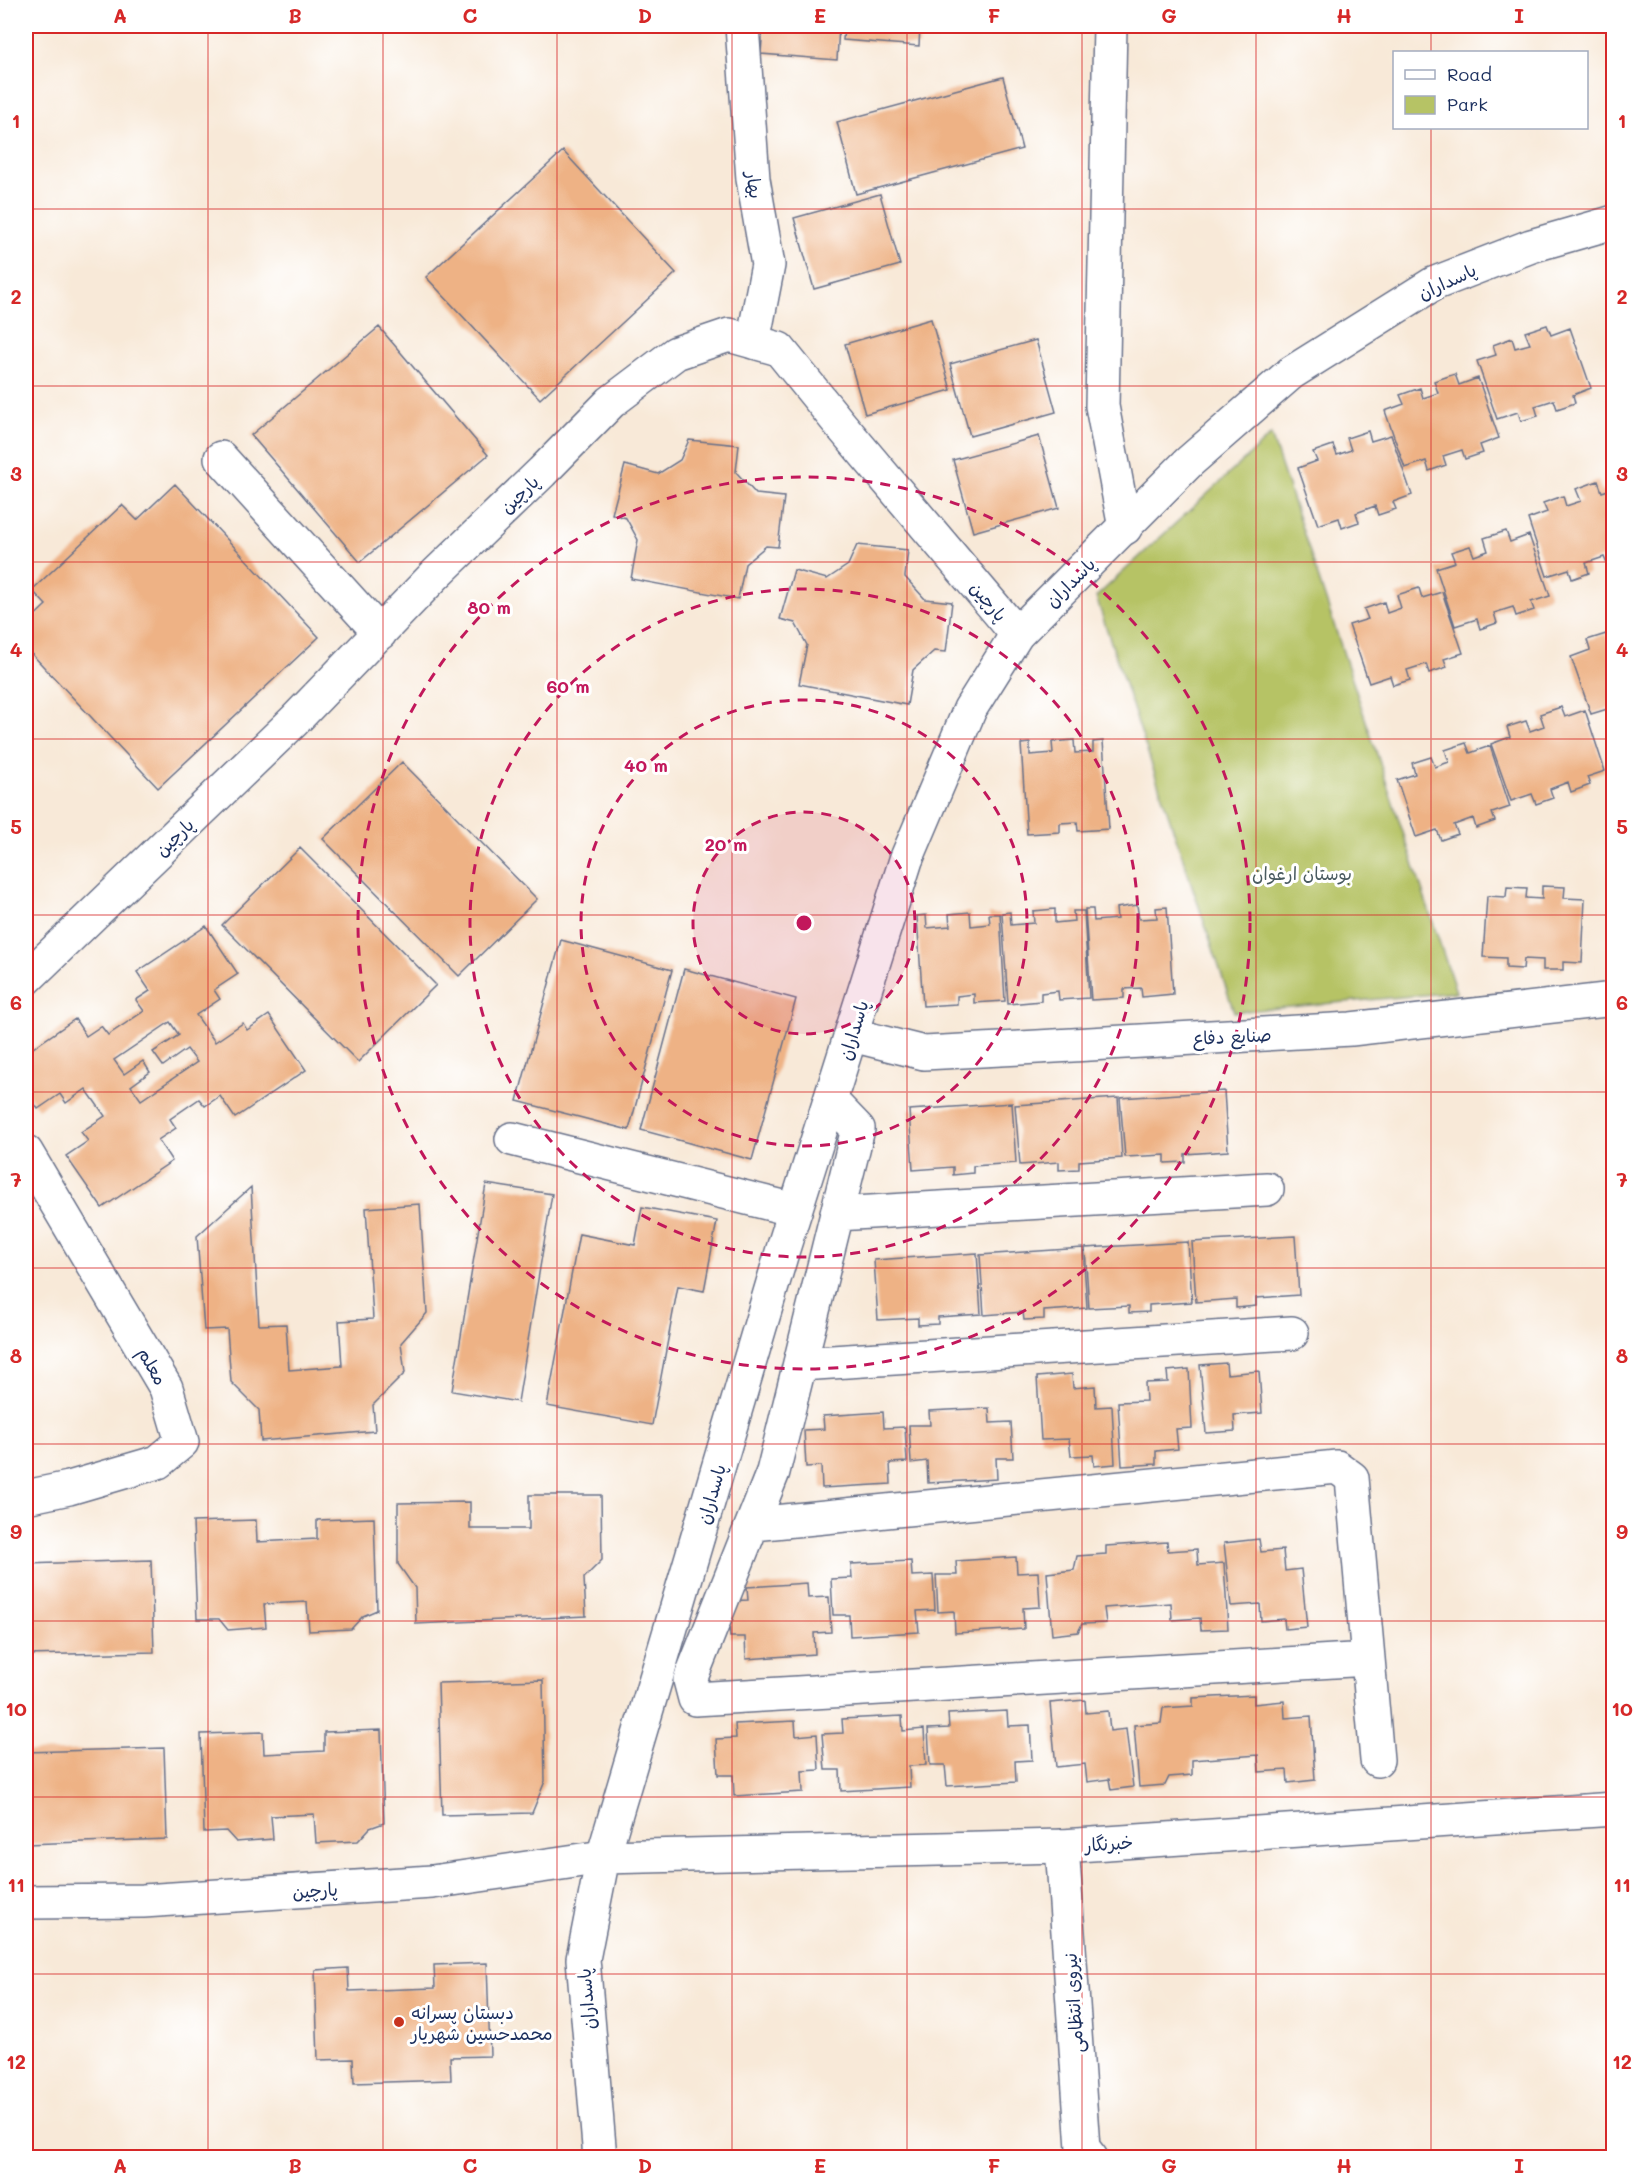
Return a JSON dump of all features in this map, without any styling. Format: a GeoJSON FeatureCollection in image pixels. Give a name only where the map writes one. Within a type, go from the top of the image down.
{"type":"FeatureCollection","features":[{"type":"Feature","properties":{"kind":"street","name":"بهار"},"geometry":{"type":"LineString","coordinates":[[742,26],[753,179],[768,265],[753,342]]}},
{"type":"Feature","properties":{"kind":"street"},"geometry":{"type":"LineString","coordinates":[[1110,26],[1102,406],[1125,528]]}},
{"type":"Feature","properties":{"kind":"street","name":"پاسداران"},"geometry":{"type":"LineString","coordinates":[[600,2157],[583,1959],[603,1857],[795,1210],[906,860],[970,709],[1017,634],[1189,462],[1291,373],[1433,284],[1531,246],[1614,222]]}},
{"type":"Feature","properties":{"kind":"street","name":"پارچین"},"geometry":{"type":"LineString","coordinates":[[26,979],[294,721],[436,574],[611,402],[676,353],[729,335],[779,349],[1017,634]]}},
{"type":"Feature","properties":{"kind":"street"},"geometry":{"type":"LineString","coordinates":[[220,458],[380,633]]}},
{"type":"Feature","properties":{"kind":"street","name":"صنایع دفاع"},"geometry":{"type":"LineString","coordinates":[[852,1035],[924,1053],[1351,1029],[1614,999]]}},
{"type":"Feature","properties":{"kind":"street"},"geometry":{"type":"LineString","coordinates":[[831,1101],[858,1129],[774,1472],[690,1680],[695,1699],[1368,1659]]}},
{"type":"Feature","properties":{"kind":"street"},"geometry":{"type":"LineString","coordinates":[[512,1139],[795,1210]]}},
{"type":"Feature","properties":{"kind":"street","name":"معلم"},"geometry":{"type":"LineString","coordinates":[[26,1152],[166,1388],[182,1442],[158,1462],[69,1488],[26,1497]]}},
{"type":"Feature","properties":{"kind":"street"},"geometry":{"type":"LineString","coordinates":[[837,1215],[1267,1189]]}},
{"type":"Feature","properties":{"kind":"street"},"geometry":{"type":"LineString","coordinates":[[800,1364],[1292,1333]]}},
{"type":"Feature","properties":{"kind":"street"},"geometry":{"type":"LineString","coordinates":[[753,1524],[1337,1467],[1352,1478],[1377,1760]]}},
{"type":"Feature","properties":{"kind":"street","name":"خبرنگار"},"geometry":{"type":"LineString","coordinates":[[603,1857],[1062,1846],[1614,1809]]}},
{"type":"Feature","properties":{"kind":"street","name":"نیروی انتظامی"},"geometry":{"type":"LineString","coordinates":[[1062,1846],[1083,2148],[1091,2157]]}},
{"type":"Feature","properties":{"kind":"street","name":"پارچین"},"geometry":{"type":"LineString","coordinates":[[26,1902],[143,1901],[432,1882],[603,1857]]}},
{"type":"Feature","properties":{"kind":"green space","name":"بوستان ارغوان"},"geometry":{"type":"Polygon","coordinates":[[[1271,435],[1456,992],[1234,1012],[1096,597],[1271,435]]]}},
{"type":"Feature","properties":{"kind":"building"},"geometry":{"type":"Polygon","coordinates":[[[763,26],[839,26],[837,60],[761,54],[763,26]]]}},
{"type":"Feature","properties":{"kind":"building"},"geometry":{"type":"Polygon","coordinates":[[[844,26],[920,26],[919,46],[843,40],[844,26]]]}},
{"type":"Feature","properties":{"kind":"building"},"geometry":{"type":"Polygon","coordinates":[[[1003,77],[1022,149],[856,194],[837,122],[1003,77]]]}},
{"type":"Feature","properties":{"kind":"building"},"geometry":{"type":"Polygon","coordinates":[[[563,151],[676,273],[540,399],[426,277],[563,151]]]}},
{"type":"Feature","properties":{"kind":"building"},"geometry":{"type":"Polygon","coordinates":[[[880,194],[900,265],[814,289],[794,218],[880,194]]]}},
{"type":"Feature","properties":{"kind":"building"},"geometry":{"type":"Polygon","coordinates":[[[931,319],[951,390],[865,414],[845,344],[931,319]]]}},
{"type":"Feature","properties":{"kind":"building"},"geometry":{"type":"Polygon","coordinates":[[[1547,325],[1551,335],[1570,328],[1591,388],[1573,395],[1575,403],[1557,409],[1554,400],[1535,406],[1538,416],[1521,421],[1518,412],[1497,419],[1477,361],[1496,355],[1493,345],[1512,338],[1515,348],[1530,344],[1525,332],[1547,325]]]}},
{"type":"Feature","properties":{"kind":"building"},"geometry":{"type":"Polygon","coordinates":[[[379,327],[488,455],[360,562],[251,435],[379,327]]]}},
{"type":"Feature","properties":{"kind":"building"},"geometry":{"type":"Polygon","coordinates":[[[1036,340],[1056,412],[970,436],[950,364],[1036,340]]]}},
{"type":"Feature","properties":{"kind":"building"},"geometry":{"type":"Polygon","coordinates":[[[1455,374],[1459,385],[1478,378],[1499,438],[1480,445],[1483,453],[1465,459],[1462,450],[1443,456],[1446,465],[1429,471],[1426,461],[1405,468],[1385,411],[1404,404],[1400,395],[1420,388],[1423,398],[1438,393],[1434,381],[1455,374]]]}},
{"type":"Feature","properties":{"kind":"building"},"geometry":{"type":"Polygon","coordinates":[[[1368,431],[1371,441],[1391,435],[1412,495],[1393,502],[1396,509],[1378,515],[1375,506],[1356,513],[1359,522],[1342,528],[1339,518],[1318,525],[1298,468],[1317,461],[1313,452],[1333,445],[1337,455],[1351,450],[1347,438],[1368,431]]]}},
{"type":"Feature","properties":{"kind":"building"},"geometry":{"type":"Polygon","coordinates":[[[1039,436],[1059,508],[973,532],[953,460],[1039,436]]]}},
{"type":"Feature","properties":{"kind":"building"},"geometry":{"type":"Polygon","coordinates":[[[689,440],[739,445],[736,472],[756,494],[784,497],[778,547],[766,546],[745,564],[738,599],[631,579],[638,540],[626,518],[612,514],[625,465],[658,474],[680,460],[689,440]]]}},
{"type":"Feature","properties":{"kind":"building"},"geometry":{"type":"Polygon","coordinates":[[[1598,481],[1602,492],[1614,488],[1614,564],[1608,566],[1604,557],[1586,563],[1589,573],[1572,579],[1569,569],[1547,576],[1528,519],[1547,512],[1543,503],[1563,496],[1566,506],[1581,501],[1576,489],[1598,481]]]}},
{"type":"Feature","properties":{"kind":"building"},"geometry":{"type":"Polygon","coordinates":[[[175,484],[319,637],[158,788],[26,648],[26,624],[46,605],[32,590],[122,505],[137,520],[175,484]]]}},
{"type":"Feature","properties":{"kind":"building"},"geometry":{"type":"Polygon","coordinates":[[[1506,531],[1510,542],[1529,535],[1550,596],[1531,602],[1534,610],[1516,616],[1513,607],[1494,613],[1497,623],[1480,629],[1477,619],[1455,626],[1436,568],[1455,562],[1451,552],[1470,546],[1474,556],[1488,551],[1484,538],[1506,531]]]}},
{"type":"Feature","properties":{"kind":"building"},"geometry":{"type":"Polygon","coordinates":[[[857,545],[908,550],[905,577],[925,599],[952,602],[946,652],[934,651],[913,670],[907,705],[799,684],[807,645],[795,623],[780,619],[794,570],[827,579],[848,565],[857,545]]]}},
{"type":"Feature","properties":{"kind":"building"},"geometry":{"type":"Polygon","coordinates":[[[1419,588],[1422,598],[1442,592],[1463,653],[1444,659],[1447,667],[1429,673],[1426,664],[1407,670],[1410,680],[1393,685],[1390,676],[1369,683],[1349,625],[1368,619],[1364,609],[1384,602],[1387,613],[1401,608],[1397,595],[1419,588]]]}},
{"type":"Feature","properties":{"kind":"building"},"geometry":{"type":"Polygon","coordinates":[[[1606,634],[1609,644],[1614,642],[1614,707],[1591,714],[1571,657],[1590,650],[1587,640],[1606,634]]]}},
{"type":"Feature","properties":{"kind":"building"},"geometry":{"type":"Polygon","coordinates":[[[1561,707],[1565,717],[1585,710],[1605,771],[1587,777],[1590,785],[1571,792],[1568,782],[1550,789],[1553,798],[1536,804],[1532,794],[1511,801],[1491,744],[1510,737],[1507,727],[1526,721],[1530,731],[1544,726],[1540,714],[1561,707]]]}},
{"type":"Feature","properties":{"kind":"building"},"geometry":{"type":"Polygon","coordinates":[[[1074,740],[1075,753],[1093,752],[1093,742],[1103,741],[1109,829],[1078,831],[1077,822],[1060,823],[1060,832],[1027,834],[1021,744],[1030,743],[1030,755],[1053,753],[1052,742],[1074,740]]]}},
{"type":"Feature","properties":{"kind":"building"},"geometry":{"type":"Polygon","coordinates":[[[1466,743],[1470,753],[1490,746],[1510,807],[1492,813],[1495,821],[1476,828],[1473,818],[1454,825],[1458,834],[1441,840],[1437,830],[1416,837],[1397,780],[1415,774],[1412,763],[1431,757],[1435,767],[1449,762],[1445,750],[1466,743]]]}},
{"type":"Feature","properties":{"kind":"building"},"geometry":{"type":"Polygon","coordinates":[[[402,762],[537,899],[459,976],[323,839],[402,762]]]}},
{"type":"Feature","properties":{"kind":"building"},"geometry":{"type":"Polygon","coordinates":[[[300,848],[436,985],[358,1062],[222,925],[300,848]]]}},
{"type":"Feature","properties":{"kind":"building"},"geometry":{"type":"Polygon","coordinates":[[[1542,886],[1565,887],[1564,898],[1585,899],[1582,963],[1563,962],[1563,970],[1543,970],[1543,960],[1524,959],[1523,969],[1506,968],[1506,958],[1483,957],[1487,896],[1506,897],[1507,887],[1527,888],[1526,898],[1542,899],[1542,886]]]}},
{"type":"Feature","properties":{"kind":"building"},"geometry":{"type":"Polygon","coordinates":[[[1137,905],[1139,919],[1157,918],[1156,908],[1167,907],[1173,994],[1142,997],[1141,988],[1124,989],[1124,998],[1091,1000],[1085,909],[1093,909],[1094,921],[1117,919],[1116,908],[1137,905]]]}},
{"type":"Feature","properties":{"kind":"building"},"geometry":{"type":"Polygon","coordinates":[[[1055,909],[1055,923],[1074,921],[1073,911],[1084,911],[1089,998],[1059,1000],[1058,991],[1041,993],[1041,1001],[1008,1004],[1002,913],[1010,912],[1011,925],[1034,923],[1033,911],[1055,909]]]}},
{"type":"Feature","properties":{"kind":"building"},"geometry":{"type":"Polygon","coordinates":[[[970,912],[971,926],[990,924],[989,914],[1000,914],[1005,1001],[974,1003],[974,994],[957,996],[957,1004],[923,1006],[917,916],[926,915],[927,928],[950,926],[949,914],[970,912]]]}},
{"type":"Feature","properties":{"kind":"building"},"geometry":{"type":"Polygon","coordinates":[[[206,926],[238,974],[214,990],[220,999],[196,1015],[215,1042],[243,1023],[247,1030],[269,1015],[306,1070],[235,1118],[220,1096],[205,1106],[199,1099],[170,1119],[176,1128],[158,1140],[172,1161],[102,1208],[66,1156],[88,1141],[81,1132],[105,1116],[86,1089],[66,1103],[60,1094],[38,1109],[26,1091],[26,1053],[75,1019],[86,1036],[101,1026],[108,1035],[144,1011],[136,1000],[150,991],[137,972],[206,926]],[[170,1022],[114,1060],[124,1074],[143,1061],[150,1072],[131,1086],[141,1100],[197,1062],[187,1049],[163,1066],[153,1052],[179,1035],[170,1022]]]}},
{"type":"Feature","properties":{"kind":"building"},"geometry":{"type":"Polygon","coordinates":[[[561,940],[672,970],[629,1130],[517,1101],[561,940]]]}},
{"type":"Feature","properties":{"kind":"building"},"geometry":{"type":"Polygon","coordinates":[[[684,969],[796,999],[752,1160],[641,1130],[684,969]]]}},
{"type":"Feature","properties":{"kind":"building"},"geometry":{"type":"Polygon","coordinates":[[[1224,1091],[1228,1151],[1185,1154],[1185,1162],[1165,1163],[1165,1155],[1125,1157],[1120,1098],[1224,1091]]]}},
{"type":"Feature","properties":{"kind":"building"},"geometry":{"type":"Polygon","coordinates":[[[1118,1098],[1122,1158],[1079,1161],[1079,1169],[1059,1170],[1059,1162],[1020,1165],[1015,1105],[1118,1098]]]}},
{"type":"Feature","properties":{"kind":"building"},"geometry":{"type":"Polygon","coordinates":[[[1012,1103],[1016,1163],[973,1166],[973,1173],[953,1175],[953,1167],[913,1170],[909,1110],[1012,1103]]]}},
{"type":"Feature","properties":{"kind":"building"},"geometry":{"type":"Polygon","coordinates":[[[486,1184],[552,1194],[518,1402],[452,1391],[486,1184]]]}},
{"type":"Feature","properties":{"kind":"building"},"geometry":{"type":"Polygon","coordinates":[[[251,1187],[259,1325],[286,1324],[289,1370],[342,1366],[339,1321],[373,1319],[366,1208],[420,1204],[427,1313],[401,1343],[405,1373],[373,1405],[375,1431],[261,1441],[259,1410],[231,1382],[227,1329],[204,1330],[197,1236],[251,1187]]]}},
{"type":"Feature","properties":{"kind":"building"},"geometry":{"type":"Polygon","coordinates":[[[642,1207],[717,1221],[704,1291],[678,1286],[652,1425],[547,1406],[579,1234],[635,1245],[642,1207]]]}},
{"type":"Feature","properties":{"kind":"building"},"geometry":{"type":"Polygon","coordinates":[[[1295,1236],[1299,1295],[1256,1298],[1256,1306],[1236,1308],[1236,1299],[1196,1302],[1192,1242],[1295,1236]]]}},
{"type":"Feature","properties":{"kind":"building"},"geometry":{"type":"Polygon","coordinates":[[[1188,1242],[1192,1302],[1149,1305],[1149,1312],[1129,1313],[1129,1306],[1089,1308],[1085,1248],[1188,1242]]]}},
{"type":"Feature","properties":{"kind":"building"},"geometry":{"type":"Polygon","coordinates":[[[1083,1248],[1087,1308],[1044,1311],[1044,1319],[1024,1320],[1023,1312],[984,1315],[980,1255],[1083,1248]]]}},
{"type":"Feature","properties":{"kind":"building"},"geometry":{"type":"Polygon","coordinates":[[[977,1253],[981,1314],[938,1317],[938,1324],[918,1325],[918,1318],[878,1320],[874,1260],[977,1253]]]}},
{"type":"Feature","properties":{"kind":"building"},"geometry":{"type":"Polygon","coordinates":[[[1226,1363],[1227,1374],[1259,1371],[1262,1413],[1234,1415],[1235,1431],[1206,1433],[1200,1365],[1226,1363]]]}},
{"type":"Feature","properties":{"kind":"building"},"geometry":{"type":"Polygon","coordinates":[[[1189,1369],[1192,1428],[1176,1429],[1178,1449],[1156,1451],[1156,1464],[1122,1466],[1118,1402],[1146,1401],[1145,1383],[1168,1382],[1167,1371],[1189,1369]]]}},
{"type":"Feature","properties":{"kind":"building"},"geometry":{"type":"Polygon","coordinates":[[[1072,1374],[1073,1388],[1095,1386],[1096,1407],[1112,1406],[1115,1464],[1094,1466],[1093,1455],[1071,1456],[1069,1439],[1041,1440],[1037,1377],[1072,1374]]]}},
{"type":"Feature","properties":{"kind":"building"},"geometry":{"type":"Polygon","coordinates":[[[989,1408],[990,1423],[1011,1422],[1013,1458],[996,1458],[997,1479],[928,1483],[927,1461],[911,1463],[909,1425],[930,1425],[929,1411],[989,1408]]]}},
{"type":"Feature","properties":{"kind":"building"},"geometry":{"type":"Polygon","coordinates":[[[883,1412],[884,1428],[905,1427],[907,1462],[890,1463],[891,1484],[822,1488],[821,1466],[806,1467],[804,1430],[824,1429],[823,1416],[883,1412]]]}},
{"type":"Feature","properties":{"kind":"building"},"geometry":{"type":"Polygon","coordinates":[[[529,1495],[601,1495],[602,1560],[584,1578],[586,1616],[416,1624],[415,1588],[398,1564],[398,1503],[470,1502],[470,1529],[529,1529],[529,1495]]]}},
{"type":"Feature","properties":{"kind":"building"},"geometry":{"type":"Polygon","coordinates":[[[374,1518],[377,1610],[363,1616],[351,1629],[309,1631],[307,1602],[264,1604],[266,1627],[228,1630],[219,1619],[197,1619],[193,1522],[256,1520],[257,1542],[317,1539],[317,1520],[374,1518]]]}},
{"type":"Feature","properties":{"kind":"building"},"geometry":{"type":"Polygon","coordinates":[[[1259,1539],[1261,1552],[1283,1550],[1285,1571],[1301,1569],[1307,1627],[1285,1629],[1284,1619],[1261,1621],[1260,1604],[1231,1606],[1224,1543],[1259,1539]]]}},
{"type":"Feature","properties":{"kind":"building"},"geometry":{"type":"Polygon","coordinates":[[[1167,1542],[1168,1551],[1197,1549],[1198,1565],[1224,1563],[1228,1629],[1201,1630],[1200,1618],[1172,1620],[1171,1603],[1104,1608],[1106,1623],[1082,1624],[1078,1632],[1052,1635],[1047,1573],[1074,1570],[1077,1556],[1106,1554],[1106,1546],[1167,1542]]]}},
{"type":"Feature","properties":{"kind":"building"},"geometry":{"type":"Polygon","coordinates":[[[1016,1557],[1017,1573],[1038,1572],[1040,1607],[1023,1608],[1024,1629],[955,1633],[954,1611],[938,1612],[936,1575],[957,1575],[956,1561],[1016,1557]]]}},
{"type":"Feature","properties":{"kind":"building"},"geometry":{"type":"Polygon","coordinates":[[[151,1560],[154,1652],[26,1655],[26,1564],[151,1560]]]}},
{"type":"Feature","properties":{"kind":"building"},"geometry":{"type":"Polygon","coordinates":[[[911,1561],[912,1576],[933,1575],[935,1610],[917,1611],[919,1632],[850,1636],[849,1615],[833,1615],[831,1579],[852,1578],[851,1564],[911,1561]]]}},
{"type":"Feature","properties":{"kind":"building"},"geometry":{"type":"Polygon","coordinates":[[[807,1583],[808,1598],[829,1597],[831,1632],[814,1633],[815,1654],[746,1659],[745,1637],[730,1637],[728,1601],[748,1600],[747,1587],[807,1583]]]}},
{"type":"Feature","properties":{"kind":"building"},"geometry":{"type":"Polygon","coordinates":[[[543,1680],[545,1781],[532,1813],[442,1815],[438,1683],[543,1680]]]}},
{"type":"Feature","properties":{"kind":"building"},"geometry":{"type":"Polygon","coordinates":[[[1254,1695],[1254,1704],[1284,1701],[1285,1718],[1311,1716],[1315,1780],[1288,1783],[1287,1770],[1259,1772],[1258,1755],[1192,1760],[1192,1775],[1169,1777],[1165,1785],[1139,1787],[1134,1725],[1161,1723],[1163,1708],[1193,1706],[1193,1698],[1254,1695]]]}},
{"type":"Feature","properties":{"kind":"building"},"geometry":{"type":"Polygon","coordinates":[[[1085,1700],[1086,1713],[1108,1711],[1110,1731],[1126,1729],[1133,1787],[1111,1790],[1109,1779],[1087,1782],[1085,1764],[1056,1767],[1050,1703],[1085,1700]]]}},
{"type":"Feature","properties":{"kind":"building"},"geometry":{"type":"Polygon","coordinates":[[[1007,1711],[1008,1726],[1030,1725],[1032,1760],[1015,1761],[1016,1782],[947,1786],[945,1765],[930,1765],[928,1729],[949,1728],[948,1714],[1007,1711]]]}},
{"type":"Feature","properties":{"kind":"building"},"geometry":{"type":"Polygon","coordinates":[[[902,1716],[903,1731],[924,1729],[926,1765],[909,1766],[910,1787],[841,1791],[840,1770],[825,1770],[822,1734],[843,1733],[842,1719],[902,1716]]]}},
{"type":"Feature","properties":{"kind":"building"},"geometry":{"type":"Polygon","coordinates":[[[795,1721],[796,1736],[817,1734],[819,1770],[802,1771],[803,1792],[734,1796],[733,1775],[718,1775],[716,1739],[736,1738],[735,1724],[795,1721]]]}},
{"type":"Feature","properties":{"kind":"building"},"geometry":{"type":"Polygon","coordinates":[[[381,1730],[384,1823],[370,1828],[358,1841],[316,1843],[314,1814],[271,1816],[273,1839],[236,1842],[226,1831],[204,1832],[201,1734],[263,1732],[264,1754],[324,1751],[324,1732],[381,1730]]]}},
{"type":"Feature","properties":{"kind":"building"},"geometry":{"type":"Polygon","coordinates":[[[164,1748],[167,1839],[26,1844],[26,1752],[164,1748]]]}},
{"type":"Feature","properties":{"kind":"building"},"geometry":{"type":"Polygon","coordinates":[[[487,1963],[490,2056],[450,2057],[451,2080],[354,2083],[353,2059],[318,2060],[315,1970],[348,1968],[349,1991],[435,1988],[434,1965],[487,1963]]]}},
{"type":"Feature","properties":{"kind":"place","name":"دبستان پسرانه محمدحسین شهریار"},"geometry":{"type":"Point","coordinates":[399,2022]}}]}
